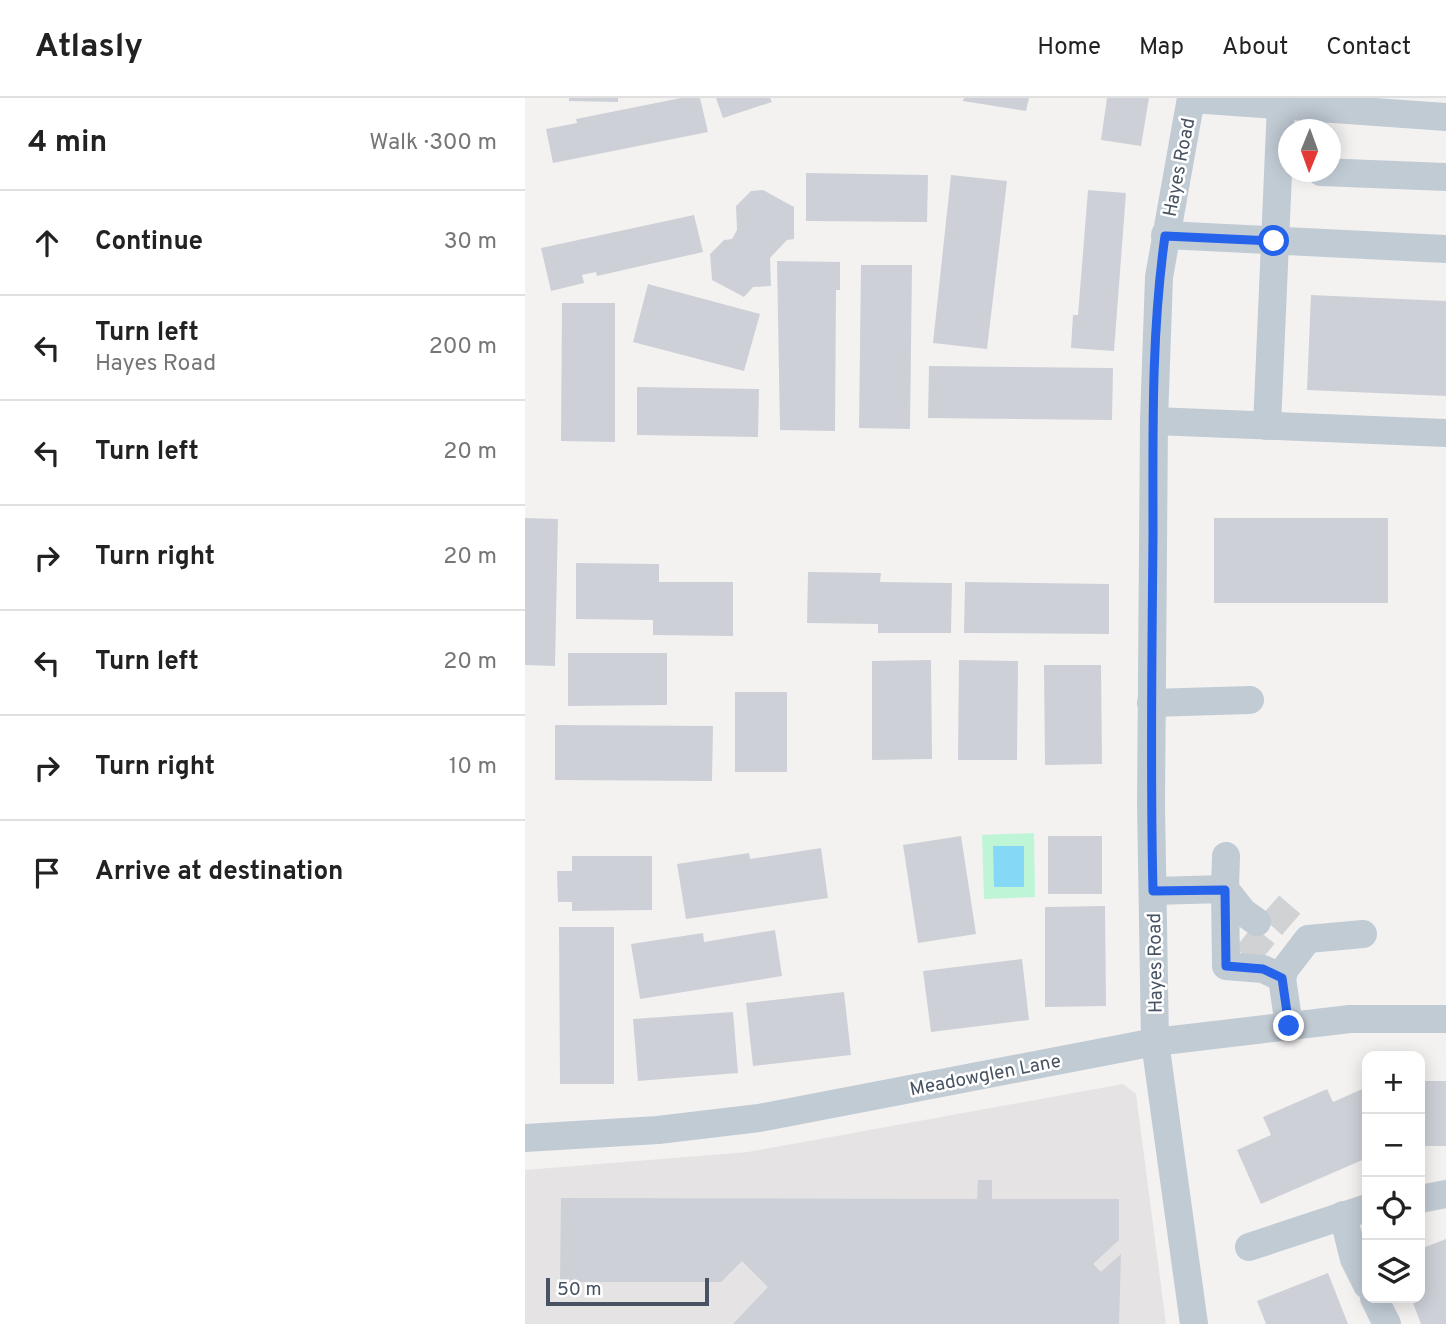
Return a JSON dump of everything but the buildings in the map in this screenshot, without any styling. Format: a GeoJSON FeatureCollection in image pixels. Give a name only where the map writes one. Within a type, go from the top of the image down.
{"type":"FeatureCollection","features":[{"type":"Feature","properties":{"kind":"street"},"geometry":{"type":"LineString","coordinates":[[1191,98],[1300,104],[1446,117]]}},
{"type":"Feature","properties":{"kind":"street","name":"Hayes Road"},"geometry":{"type":"LineString","coordinates":[[1191,98],[1159,277],[1154,421],[1151,703],[1155,1042],[1194,1324]]}},
{"type":"Feature","properties":{"kind":"street"},"geometry":{"type":"LineString","coordinates":[[1341,173],[1446,177]]}},
{"type":"Feature","properties":{"kind":"street"},"geometry":{"type":"LineString","coordinates":[[1267,426],[1274,241],[1281,182]]}},
{"type":"Feature","properties":{"kind":"street"},"geometry":{"type":"LineString","coordinates":[[1165,236],[1446,248]]}},
{"type":"Feature","properties":{"kind":"street"},"geometry":{"type":"LineString","coordinates":[[1154,421],[1446,433]]}},
{"type":"Feature","properties":{"kind":"street"},"geometry":{"type":"LineString","coordinates":[[1151,703],[1250,700]]}},
{"type":"Feature","properties":{"kind":"street"},"geometry":{"type":"LineString","coordinates":[[1226,856],[1226,966],[1263,969],[1288,952],[1363,934]]}},
{"type":"Feature","properties":{"kind":"street"},"geometry":{"type":"LineString","coordinates":[[1153,891],[1225,890],[1253,919]]}},
{"type":"Feature","properties":{"kind":"street"},"geometry":{"type":"LineString","coordinates":[[1288,952],[1289,1026]]}},
{"type":"Feature","properties":{"kind":"street","name":"Meadowglen Lane"},"geometry":{"type":"LineString","coordinates":[[525,1139],[658,1130],[759,1118],[1155,1042],[1350,1019],[1446,1019]]}},
{"type":"Feature","properties":{"kind":"street"},"geometry":{"type":"LineString","coordinates":[[1425,1198],[1446,1194]]}},
{"type":"Feature","properties":{"kind":"street"},"geometry":{"type":"LineString","coordinates":[[1249,1247],[1355,1211],[1354,1259],[1362,1275]]}},
{"type":"Feature","properties":{"kind":"street"},"geometry":{"type":"LineString","coordinates":[[1376,1303],[1387,1324]]}},
{"type":"Feature","properties":{"kind":"shaded area"},"geometry":{"type":"Polygon","coordinates":[[[1123,1084],[1136,1094],[1166,1324],[525,1324],[525,1170],[748,1152],[1123,1084]]]}},
{"type":"Feature","properties":{"kind":"green space"},"geometry":{"type":"Polygon","coordinates":[[[1034,833],[1035,897],[984,899],[982,835],[1034,833]]]}},
{"type":"Feature","properties":{"kind":"water"},"geometry":{"type":"Polygon","coordinates":[[[993,846],[1024,846],[1024,887],[994,887],[993,846]]]}},
{"type":"Feature","properties":{"kind":"tunnel"},"geometry":{"type":"LineString","coordinates":[[1270,906],[1293,926]]}},
{"type":"Feature","properties":{"kind":"tunnel"},"geometry":{"type":"LineString","coordinates":[[1244,937],[1269,957]]}},
{"type":"Feature","properties":{"kind":"route"},"geometry":{"type":"LineString","coordinates":[[1274,241],[1165,236],[1159,277],[1154,421],[1151,804],[1153,891],[1225,890],[1226,966],[1263,969],[1282,978],[1289,1026]]}}]}
